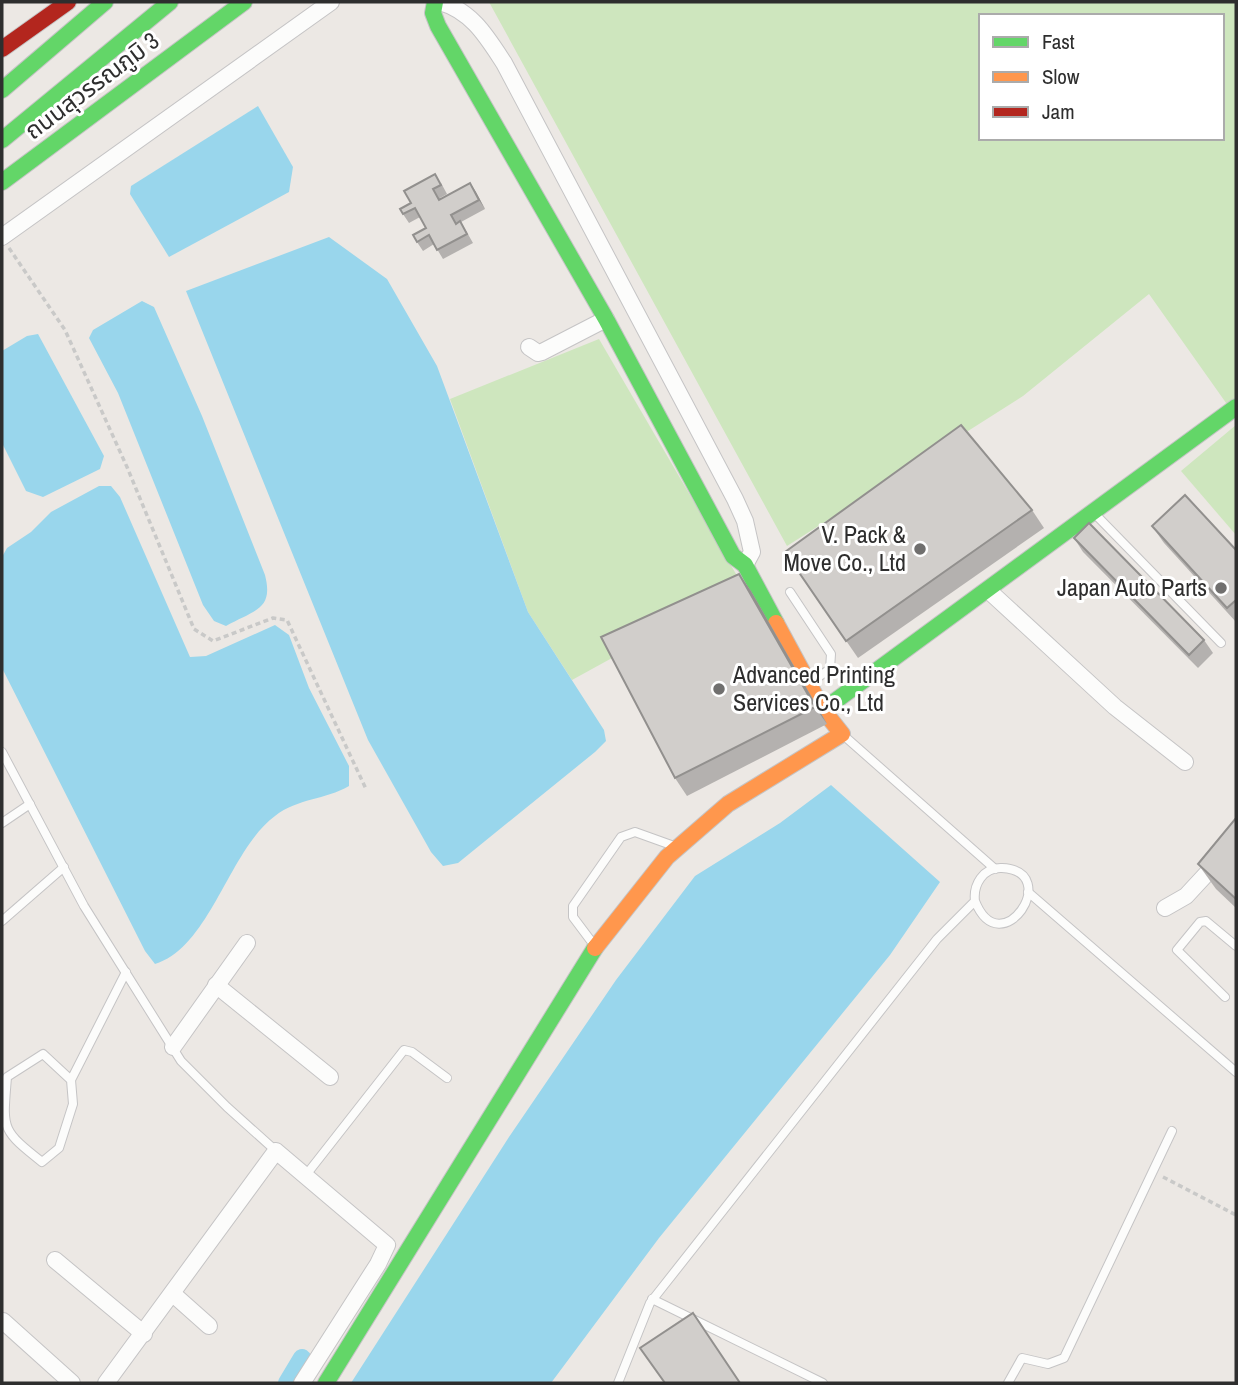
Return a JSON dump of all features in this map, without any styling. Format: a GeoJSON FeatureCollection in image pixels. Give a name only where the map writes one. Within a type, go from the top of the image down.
{"type":"FeatureCollection","features":[{"type":"Feature","properties":{"kind":"main road"},"geometry":{"type":"LineString","coordinates":[[2,42],[39,2]]}},
{"type":"Feature","properties":{"kind":"main road"},"geometry":{"type":"LineString","coordinates":[[2,49],[68,2]]}},
{"type":"Feature","properties":{"kind":"main road"},"geometry":{"type":"LineString","coordinates":[[2,90],[105,2]]}},
{"type":"Feature","properties":{"kind":"main road"},"geometry":{"type":"LineString","coordinates":[[2,140],[170,2]]}},
{"type":"Feature","properties":{"kind":"main road","name":"ถนนสุวรรณภูมิ 3"},"geometry":{"type":"LineString","coordinates":[[2,181],[244,2]]}},
{"type":"Feature","properties":{"kind":"main road"},"geometry":{"type":"LineString","coordinates":[[326,1383],[596,947],[677,847],[728,804],[842,734],[823,710],[746,565],[733,556],[606,319],[438,26],[433,13],[438,2]]}},
{"type":"Feature","properties":{"kind":"main road"},"geometry":{"type":"LineString","coordinates":[[823,710],[989,591],[1092,510],[1236,407]]}},
{"type":"Feature","properties":{"kind":"street"},"geometry":{"type":"LineString","coordinates":[[2,237],[331,2]]}},
{"type":"Feature","properties":{"kind":"street"},"geometry":{"type":"LineString","coordinates":[[438,2],[469,16],[484,32],[504,63],[735,499],[745,521],[752,552],[746,565]]}},
{"type":"Feature","properties":{"kind":"street"},"geometry":{"type":"LineString","coordinates":[[529,347],[542,352],[606,319]]}},
{"type":"Feature","properties":{"kind":"street"},"geometry":{"type":"LineString","coordinates":[[989,591],[1115,707],[1185,762]]}},
{"type":"Feature","properties":{"kind":"street"},"geometry":{"type":"LineString","coordinates":[[1165,908],[1196,886],[1236,842]]}},
{"type":"Feature","properties":{"kind":"street"},"geometry":{"type":"LineString","coordinates":[[173,1047],[247,943]]}},
{"type":"Feature","properties":{"kind":"street"},"geometry":{"type":"LineString","coordinates":[[216,985],[330,1076]]}},
{"type":"Feature","properties":{"kind":"street"},"geometry":{"type":"LineString","coordinates":[[106,1383],[276,1151],[387,1245],[378,1264],[302,1383]]}},
{"type":"Feature","properties":{"kind":"street"},"geometry":{"type":"LineString","coordinates":[[55,1260],[144,1334]]}},
{"type":"Feature","properties":{"kind":"street"},"geometry":{"type":"LineString","coordinates":[[173,1294],[208,1326]]}},
{"type":"Feature","properties":{"kind":"street"},"geometry":{"type":"LineString","coordinates":[[3,1321],[72,1383]]}},
{"type":"Feature","properties":{"kind":"lane"},"geometry":{"type":"LineString","coordinates":[[1092,510],[1221,643]]}},
{"type":"Feature","properties":{"kind":"lane"},"geometry":{"type":"LineString","coordinates":[[790,592],[831,654],[830,669],[809,684]]}},
{"type":"Feature","properties":{"kind":"lane"},"geometry":{"type":"LineString","coordinates":[[842,734],[995,869]]}},
{"type":"Feature","properties":{"kind":"lane"},"geometry":{"type":"LineString","coordinates":[[2,752],[64,867],[181,1061],[276,1151]]}},
{"type":"Feature","properties":{"kind":"lane"},"geometry":{"type":"LineString","coordinates":[[2,822],[30,804]]}},
{"type":"Feature","properties":{"kind":"lane"},"geometry":{"type":"LineString","coordinates":[[596,947],[573,917],[573,906],[621,837],[635,832],[677,847]]}},
{"type":"Feature","properties":{"kind":"lane"},"geometry":{"type":"LineString","coordinates":[[2,921],[64,867]]}},
{"type":"Feature","properties":{"kind":"lane"},"geometry":{"type":"LineString","coordinates":[[1028,892],[1025,910],[1010,921],[992,921],[984,916],[975,901],[976,884],[981,877],[995,869],[1004,868],[1020,875],[1028,892],[1236,1072]]}},
{"type":"Feature","properties":{"kind":"lane"},"geometry":{"type":"LineString","coordinates":[[618,1383],[652,1299],[920,960],[975,901]]}},
{"type":"Feature","properties":{"kind":"lane"},"geometry":{"type":"LineString","coordinates":[[1225,997],[1177,950],[1200,922],[1206,921],[1236,946]]}},
{"type":"Feature","properties":{"kind":"lane"},"geometry":{"type":"LineString","coordinates":[[71,1080],[43,1054],[7,1077],[3,1121],[12,1138],[42,1162],[59,1148],[73,1104],[71,1080],[126,972]]}},
{"type":"Feature","properties":{"kind":"lane"},"geometry":{"type":"LineString","coordinates":[[306,1175],[404,1050],[412,1052],[447,1079]]}},
{"type":"Feature","properties":{"kind":"lane"},"geometry":{"type":"LineString","coordinates":[[1008,1383],[1022,1358],[1048,1364],[1064,1358],[1172,1131]]}},
{"type":"Feature","properties":{"kind":"lane"},"geometry":{"type":"LineString","coordinates":[[652,1299],[823,1383]]}},
{"type":"Feature","properties":{"kind":"path"},"geometry":{"type":"LineString","coordinates":[[2,237],[65,330],[127,467],[194,629],[213,641],[273,618],[287,620],[366,789]]}},
{"type":"Feature","properties":{"kind":"path"},"geometry":{"type":"LineString","coordinates":[[1152,1172],[1236,1215]]}},
{"type":"Feature","properties":{"kind":"green space"},"geometry":{"type":"Polygon","coordinates":[[[489,2],[1236,2],[1236,417],[1149,294],[1023,396],[787,546],[489,2]]]}},
{"type":"Feature","properties":{"kind":"green space"},"geometry":{"type":"Polygon","coordinates":[[[599,339],[743,586],[572,680],[528,612],[450,399],[599,339]]]}},
{"type":"Feature","properties":{"kind":"green space"},"geometry":{"type":"Polygon","coordinates":[[[1236,425],[1236,535],[1181,471],[1236,425]]]}},
{"type":"Feature","properties":{"kind":"water"},"geometry":{"type":"Polygon","coordinates":[[[258,106],[293,167],[289,192],[169,257],[130,194],[131,186],[258,106]]]}},
{"type":"Feature","properties":{"kind":"water"},"geometry":{"type":"Polygon","coordinates":[[[329,237],[387,279],[437,366],[528,612],[604,730],[606,741],[458,863],[443,866],[431,852],[368,740],[186,291],[329,237]]]}},
{"type":"Feature","properties":{"kind":"water"},"geometry":{"type":"Polygon","coordinates":[[[142,301],[154,307],[202,416],[265,575],[267,595],[264,602],[253,612],[226,626],[214,621],[203,605],[118,393],[89,338],[93,330],[142,301]]]}},
{"type":"Feature","properties":{"kind":"water"},"geometry":{"type":"Polygon","coordinates":[[[38,334],[104,456],[100,469],[43,497],[26,491],[2,443],[2,351],[27,336],[38,334]]]}},
{"type":"Feature","properties":{"kind":"water"},"geometry":{"type":"Polygon","coordinates":[[[99,486],[111,486],[120,497],[190,657],[206,656],[275,625],[289,635],[309,688],[349,766],[349,786],[284,810],[259,832],[244,851],[191,938],[174,954],[155,964],[145,951],[2,668],[2,557],[7,548],[31,532],[51,512],[99,486]]]}},
{"type":"Feature","properties":{"kind":"water"},"geometry":{"type":"Polygon","coordinates":[[[831,785],[940,882],[890,955],[659,1238],[551,1383],[351,1383],[509,1137],[616,980],[695,876],[780,823],[831,785]]]}},
{"type":"Feature","properties":{"kind":"building"},"geometry":{"type":"Polygon","coordinates":[[[435,174],[441,185],[433,189],[439,200],[470,183],[479,200],[451,215],[456,224],[460,221],[467,234],[437,250],[429,235],[417,242],[413,235],[426,228],[415,208],[403,214],[400,209],[411,203],[404,191],[435,174]]]}},
{"type":"Feature","properties":{"kind":"building","name":"V. Pack & Move Co., Ltd"},"geometry":{"type":"Polygon","coordinates":[[[961,425],[1032,510],[846,641],[785,552],[961,425]]]}},
{"type":"Feature","properties":{"kind":"building","name":"Japan Auto Parts"},"geometry":{"type":"Polygon","coordinates":[[[1185,495],[1236,550],[1236,600],[1227,608],[1152,526],[1185,495]]]}},
{"type":"Feature","properties":{"kind":"building"},"geometry":{"type":"Polygon","coordinates":[[[1089,523],[1204,640],[1189,655],[1074,538],[1089,523]]]}},
{"type":"Feature","properties":{"kind":"building","name":"Advanced Printing Services Co., Ltd"},"geometry":{"type":"Polygon","coordinates":[[[739,574],[815,707],[675,778],[601,637],[739,574]]]}},
{"type":"Feature","properties":{"kind":"building"},"geometry":{"type":"Polygon","coordinates":[[[1236,818],[1236,899],[1198,864],[1236,818]]]}},
{"type":"Feature","properties":{"kind":"building"},"geometry":{"type":"Polygon","coordinates":[[[693,1313],[740,1383],[665,1383],[640,1348],[693,1313]]]}},
{"type":"Feature","properties":{"kind":"waterway"},"geometry":{"type":"LineString","coordinates":[[287,1383],[302,1358]]}},
{"type":"Feature","properties":{"kind":"traffic: fast"},"geometry":{"type":"LineString","coordinates":[[2,90],[105,2]]}},
{"type":"Feature","properties":{"kind":"traffic: fast"},"geometry":{"type":"LineString","coordinates":[[2,140],[170,2]]}},
{"type":"Feature","properties":{"kind":"traffic: fast"},"geometry":{"type":"LineString","coordinates":[[2,182],[244,2]]}},
{"type":"Feature","properties":{"kind":"traffic: fast"},"geometry":{"type":"LineString","coordinates":[[435,2],[433,13],[438,26],[606,319],[733,556],[745,565],[776,623]]}},
{"type":"Feature","properties":{"kind":"traffic: fast"},"geometry":{"type":"LineString","coordinates":[[823,710],[1236,407]]}},
{"type":"Feature","properties":{"kind":"traffic: fast"},"geometry":{"type":"LineString","coordinates":[[326,1383],[595,948]]}},
{"type":"Feature","properties":{"kind":"traffic: slow"},"geometry":{"type":"LineString","coordinates":[[595,948],[667,857],[728,804],[842,734],[823,710],[776,623]]}},
{"type":"Feature","properties":{"kind":"traffic: jam"},"geometry":{"type":"LineString","coordinates":[[2,49],[68,2]]}},
{"type":"Feature","properties":{"kind":"place","name":"V. Pack & Move Co., Ltd"},"geometry":{"type":"Point","coordinates":[920,549]}},
{"type":"Feature","properties":{"kind":"place","name":"Japan Auto Parts"},"geometry":{"type":"Point","coordinates":[1221,588]}},
{"type":"Feature","properties":{"kind":"place","name":"Advanced Printing Services Co., Ltd"},"geometry":{"type":"Point","coordinates":[719,689]}}]}
